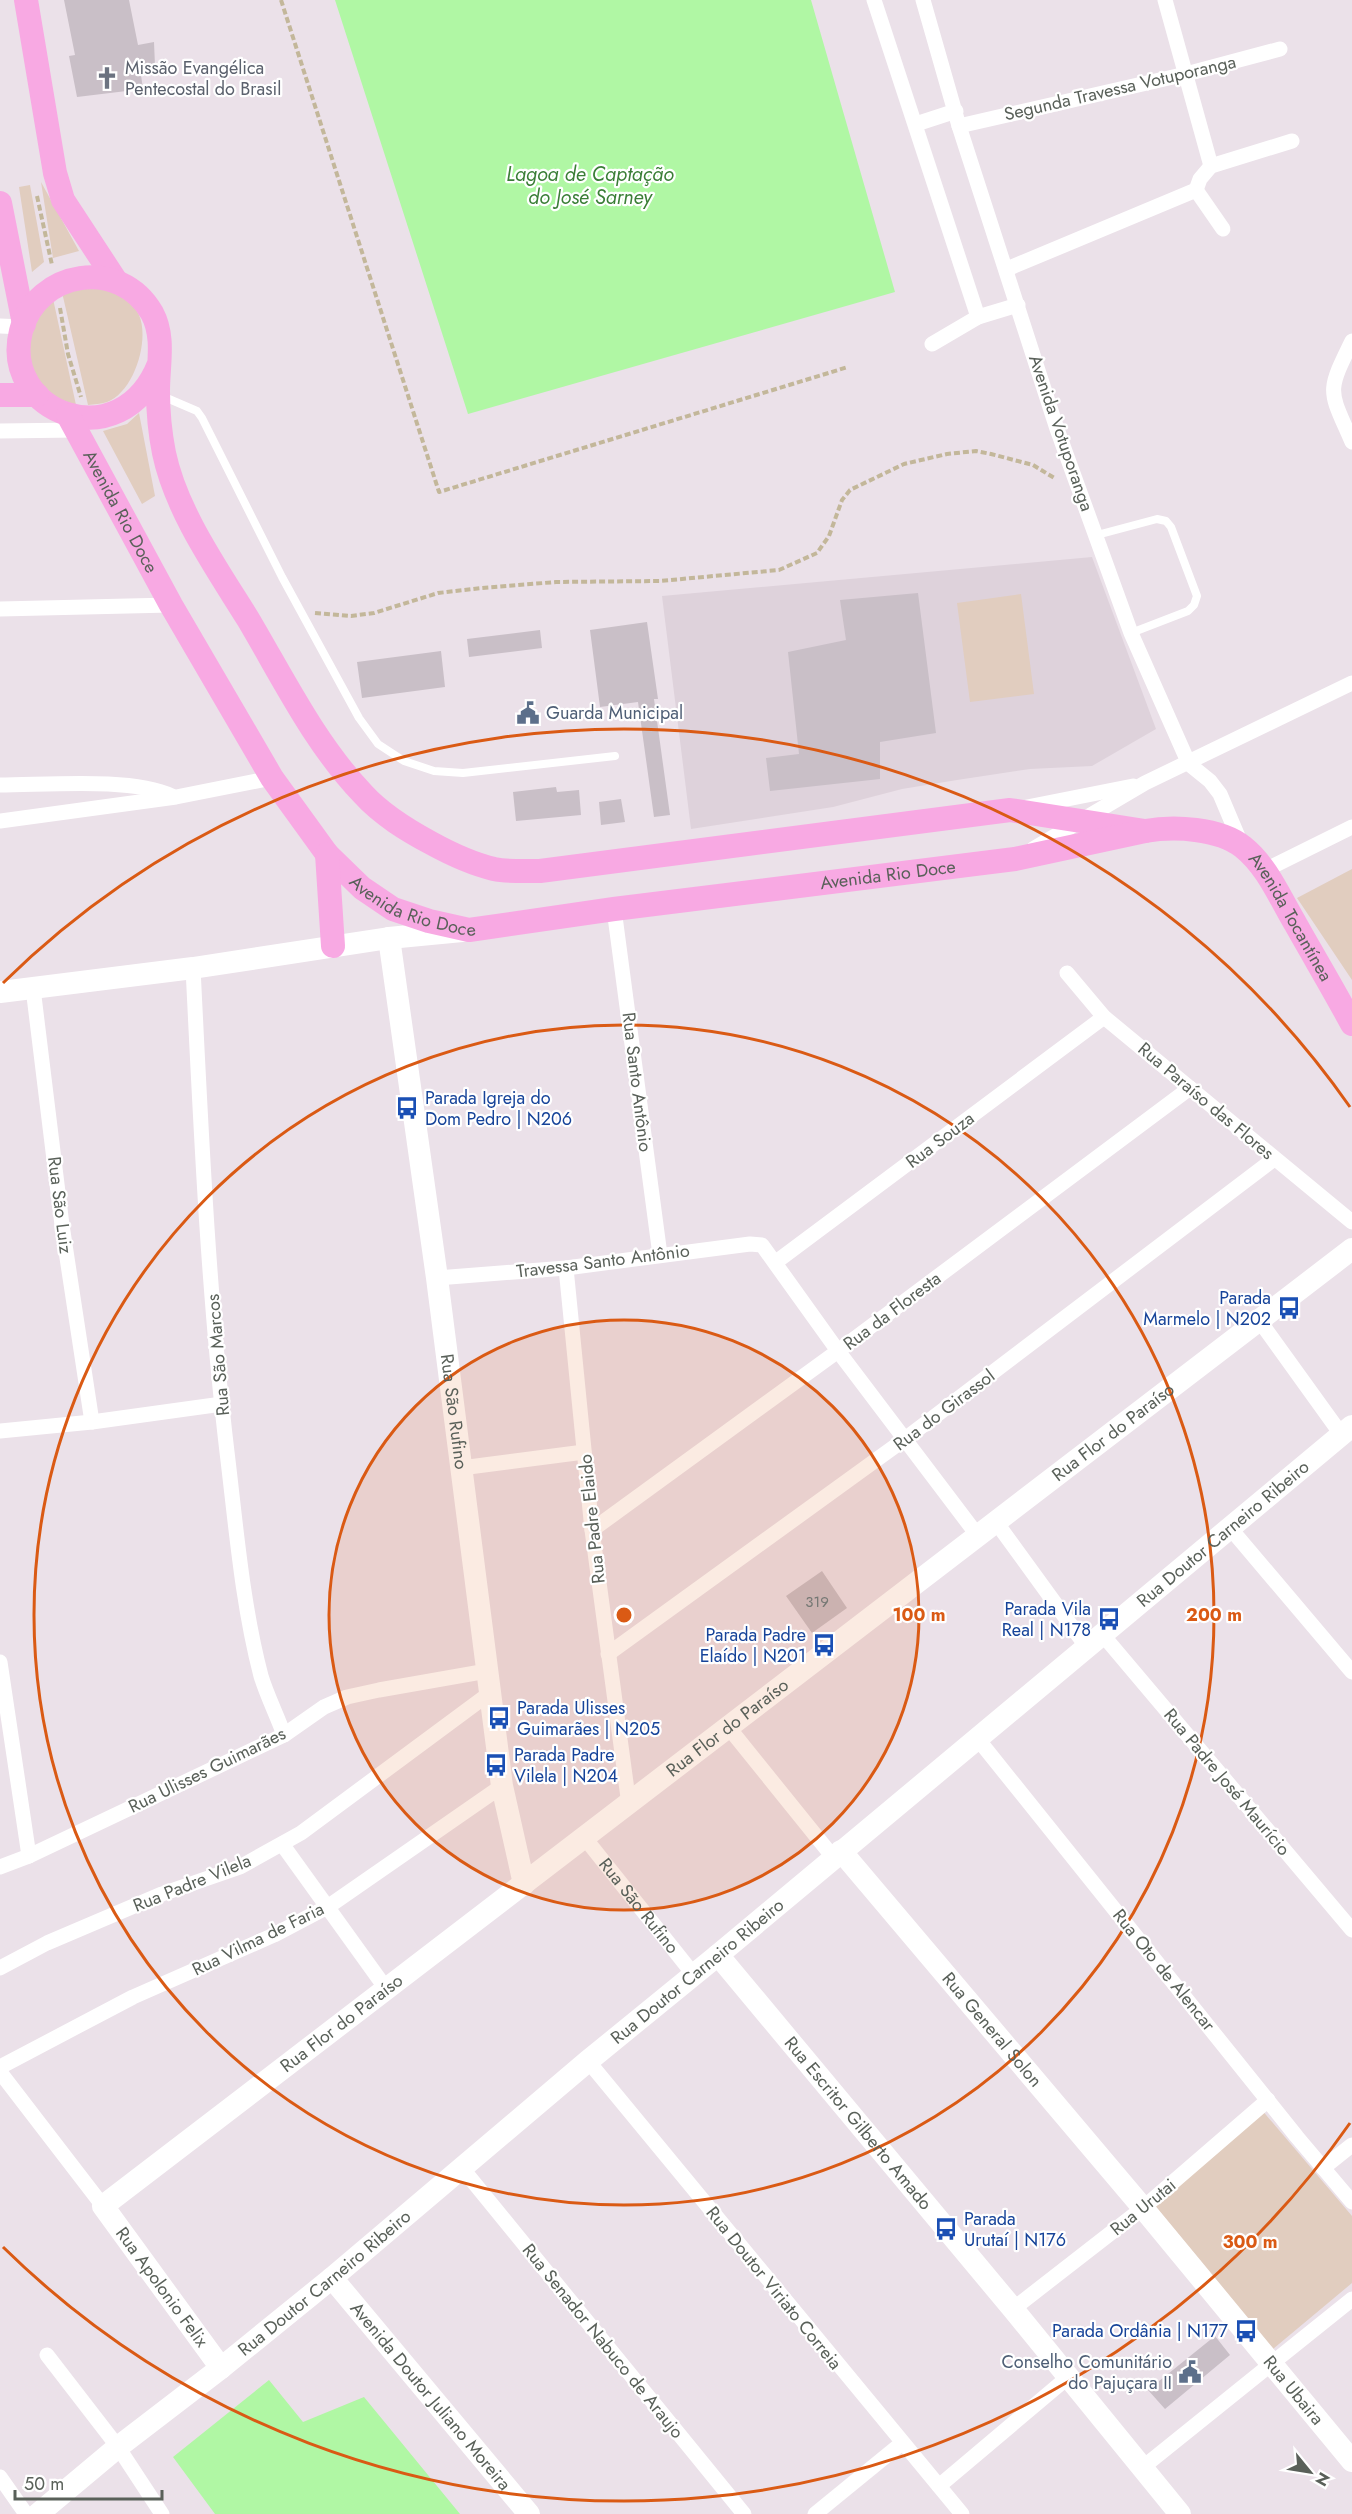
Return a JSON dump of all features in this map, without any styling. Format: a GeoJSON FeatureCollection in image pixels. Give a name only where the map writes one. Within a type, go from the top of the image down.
{"type":"FeatureCollection","features":[{"type":"Feature","properties":{"kind":"main road","name":"Avenida Rio Doce"},"geometry":{"type":"LineString","coordinates":[[26,0],[55,173],[63,200],[116,281]]}},
{"type":"Feature","properties":{"kind":"main road"},"geometry":{"type":"LineString","coordinates":[[0,203],[13,334],[27,380],[37,395],[51,407],[77,421]]}},
{"type":"Feature","properties":{"kind":"main road","name":"Avenida Rio Doce"},"geometry":{"type":"LineString","coordinates":[[13,334],[36,302],[56,285],[80,277],[98,277],[116,281],[137,295],[153,315],[159,330],[161,348],[158,394],[164,453],[176,492],[218,571],[331,756],[364,796],[395,821],[450,853],[495,869],[540,871],[1010,810],[1145,831]]}},
{"type":"Feature","properties":{"kind":"main road","name":"Avenida Rio Doce"},"geometry":{"type":"LineString","coordinates":[[159,364],[152,382],[140,398],[124,409],[106,416],[77,421],[171,605],[272,778],[327,854],[362,888],[393,909],[429,921],[469,930],[614,909],[1015,859],[1163,828],[1187,828],[1214,834],[1242,846]]}},
{"type":"Feature","properties":{"kind":"main road"},"geometry":{"type":"LineString","coordinates":[[0,395],[37,395]]}},
{"type":"Feature","properties":{"kind":"main road","name":"Avenida Tocantínea"},"geometry":{"type":"LineString","coordinates":[[1242,846],[1265,870],[1350,1015]]}},
{"type":"Feature","properties":{"kind":"main road"},"geometry":{"type":"LineString","coordinates":[[327,854],[333,946]]}},
{"type":"Feature","properties":{"kind":"street"},"geometry":{"type":"LineString","coordinates":[[874,0],[978,317]]}},
{"type":"Feature","properties":{"kind":"street","name":"Avenida Votuporanga"},"geometry":{"type":"LineString","coordinates":[[923,0],[960,126],[1057,429],[1083,495],[1131,633],[1189,764],[1210,781],[1220,794],[1242,846]]}},
{"type":"Feature","properties":{"kind":"street"},"geometry":{"type":"LineString","coordinates":[[1165,0],[1211,166]]}},
{"type":"Feature","properties":{"kind":"street","name":"Segunda Travessa Votuporanga"},"geometry":{"type":"LineString","coordinates":[[960,126],[1186,74],[1280,49]]}},
{"type":"Feature","properties":{"kind":"street"},"geometry":{"type":"LineString","coordinates":[[916,124],[957,111]]}},
{"type":"Feature","properties":{"kind":"street"},"geometry":{"type":"LineString","coordinates":[[1007,268],[1196,190],[1200,179],[1211,166],[1292,141]]}},
{"type":"Feature","properties":{"kind":"street"},"geometry":{"type":"LineString","coordinates":[[1196,190],[1223,229]]}},
{"type":"Feature","properties":{"kind":"street"},"geometry":{"type":"LineString","coordinates":[[932,344],[978,317],[1018,305]]}},
{"type":"Feature","properties":{"kind":"street"},"geometry":{"type":"LineString","coordinates":[[1352,341],[1335,375],[1332,388],[1334,402],[1352,442]]}},
{"type":"Feature","properties":{"kind":"street"},"geometry":{"type":"LineString","coordinates":[[0,431],[77,421]]}},
{"type":"Feature","properties":{"kind":"street"},"geometry":{"type":"LineString","coordinates":[[0,609],[171,605]]}},
{"type":"Feature","properties":{"kind":"street","name":"Avenida Rio Doce"},"geometry":{"type":"LineString","coordinates":[[1015,859],[1082,822],[1145,783],[1189,764],[1352,683]]}},
{"type":"Feature","properties":{"kind":"street"},"geometry":{"type":"LineString","coordinates":[[0,821],[176,797],[272,778]]}},
{"type":"Feature","properties":{"kind":"street","name":"Avenida Rio Doce"},"geometry":{"type":"LineString","coordinates":[[1010,810],[1145,783]]}},
{"type":"Feature","properties":{"kind":"street"},"geometry":{"type":"LineString","coordinates":[[0,785],[131,786],[160,790],[176,797]]}},
{"type":"Feature","properties":{"kind":"street"},"geometry":{"type":"LineString","coordinates":[[1265,870],[1352,827]]}},
{"type":"Feature","properties":{"kind":"street","name":"Rua Santo Antônio"},"geometry":{"type":"LineString","coordinates":[[614,909],[660,1255]]}},
{"type":"Feature","properties":{"kind":"street"},"geometry":{"type":"LineString","coordinates":[[0,992],[193,968],[389,938],[469,930]]}},
{"type":"Feature","properties":{"kind":"street","name":"Rua São Rufino"},"geometry":{"type":"LineString","coordinates":[[389,938],[437,1278],[502,1786],[524,1884]]}},
{"type":"Feature","properties":{"kind":"street","name":"Rua São Marcos"},"geometry":{"type":"LineString","coordinates":[[193,968],[205,1208],[222,1404],[237,1535],[250,1627],[262,1678],[284,1735]]}},
{"type":"Feature","properties":{"kind":"street","name":"Rua Paraíso das Flores"},"geometry":{"type":"LineString","coordinates":[[1067,973],[1104,1017],[1352,1222]]}},
{"type":"Feature","properties":{"kind":"street","name":"Rua São Luiz"},"geometry":{"type":"LineString","coordinates":[[33,988],[62,1225],[92,1422]]}},
{"type":"Feature","properties":{"kind":"street","name":"Rua Souza"},"geometry":{"type":"LineString","coordinates":[[776,1262],[1104,1017]]}},
{"type":"Feature","properties":{"kind":"street","name":"Rua da Floresta"},"geometry":{"type":"LineString","coordinates":[[592,1530],[838,1351],[1190,1088]]}},
{"type":"Feature","properties":{"kind":"street","name":"Rua do Girassol"},"geometry":{"type":"LineString","coordinates":[[608,1654],[905,1439],[1274,1159]]}},
{"type":"Feature","properties":{"kind":"street","name":"Travessa Santo Antônio"},"geometry":{"type":"LineString","coordinates":[[437,1278],[566,1268],[750,1244],[757,1244],[766,1249],[776,1262]]}},
{"type":"Feature","properties":{"kind":"street","name":"Rua Flor do Paraíso"},"geometry":{"type":"LineString","coordinates":[[103,2206],[1352,1250]]}},
{"type":"Feature","properties":{"kind":"street"},"geometry":{"type":"LineString","coordinates":[[776,1262],[838,1351],[978,1536]]}},
{"type":"Feature","properties":{"kind":"street","name":"Rua Padre Elaido"},"geometry":{"type":"LineString","coordinates":[[566,1268],[592,1530],[629,1805]]}},
{"type":"Feature","properties":{"kind":"street"},"geometry":{"type":"LineString","coordinates":[[1258,1320],[1347,1430]]}},
{"type":"Feature","properties":{"kind":"street"},"geometry":{"type":"LineString","coordinates":[[0,1431],[92,1422],[222,1404]]}},
{"type":"Feature","properties":{"kind":"street","name":"Rua Doutor Carneiro Ribeiro"},"geometry":{"type":"LineString","coordinates":[[38,2514],[118,2447],[221,2368],[332,2278],[588,2061],[1347,1430]]}},
{"type":"Feature","properties":{"kind":"street"},"geometry":{"type":"LineString","coordinates":[[461,1468],[584,1452]]}},
{"type":"Feature","properties":{"kind":"street","name":"Rua Padre José Maurício"},"geometry":{"type":"LineString","coordinates":[[996,1522],[1094,1640],[1352,1930]]}},
{"type":"Feature","properties":{"kind":"street"},"geometry":{"type":"LineString","coordinates":[[1230,1528],[1352,1672]]}},
{"type":"Feature","properties":{"kind":"street"},"geometry":{"type":"LineString","coordinates":[[0,1662],[29,1856]]}},
{"type":"Feature","properties":{"kind":"street","name":"Rua Ulisses Guimarães"},"geometry":{"type":"LineString","coordinates":[[0,1867],[29,1856],[284,1735],[324,1707],[347,1698],[378,1690],[488,1682]]}},
{"type":"Feature","properties":{"kind":"street","name":"Rua Padre Vilela"},"geometry":{"type":"LineString","coordinates":[[0,1968],[47,1943],[141,1903],[240,1867],[301,1833],[488,1682]]}},
{"type":"Feature","properties":{"kind":"street","name":"Rua General Solon"},"geometry":{"type":"LineString","coordinates":[[729,1728],[1143,2208]]}},
{"type":"Feature","properties":{"kind":"street","name":"Rua Oto de Alencar"},"geometry":{"type":"LineString","coordinates":[[976,1738],[1352,2202]]}},
{"type":"Feature","properties":{"kind":"street","name":"Rua Vilma de Faria"},"geometry":{"type":"LineString","coordinates":[[0,2067],[133,1997],[274,1935],[326,1907],[502,1786]]}},
{"type":"Feature","properties":{"kind":"street","name":"Rua São Rufino"},"geometry":{"type":"LineString","coordinates":[[584,1837],[694,1975]]}},
{"type":"Feature","properties":{"kind":"street"},"geometry":{"type":"LineString","coordinates":[[282,1844],[387,1990]]}},
{"type":"Feature","properties":{"kind":"street","name":"Rua Escritor Gilberto Amado"},"geometry":{"type":"LineString","coordinates":[[718,1955],[1013,2309],[1179,2514]]}},
{"type":"Feature","properties":{"kind":"street","name":"Rua Doutor Viriato Correia"},"geometry":{"type":"LineString","coordinates":[[588,2061],[962,2514]]}},
{"type":"Feature","properties":{"kind":"street"},"geometry":{"type":"LineString","coordinates":[[0,2072],[103,2206]]}},
{"type":"Feature","properties":{"kind":"street","name":"Rua Urutai"},"geometry":{"type":"LineString","coordinates":[[1013,2309],[1143,2208],[1268,2100]]}},
{"type":"Feature","properties":{"kind":"street"},"geometry":{"type":"LineString","coordinates":[[1323,2168],[1352,2145]]}},
{"type":"Feature","properties":{"kind":"street","name":"Rua Senador Nabuco de Araujo"},"geometry":{"type":"LineString","coordinates":[[462,2168],[744,2514]]}},
{"type":"Feature","properties":{"kind":"street","name":"Rua Apolonio Felix"},"geometry":{"type":"LineString","coordinates":[[103,2206],[221,2368]]}},
{"type":"Feature","properties":{"kind":"street","name":"Rua Ubaira"},"geometry":{"type":"LineString","coordinates":[[1143,2208],[1352,2461]]}},
{"type":"Feature","properties":{"kind":"street","name":"Avenida Doutor Juliano Moreira"},"geometry":{"type":"LineString","coordinates":[[332,2278],[529,2514]]}},
{"type":"Feature","properties":{"kind":"street"},"geometry":{"type":"LineString","coordinates":[[1142,2468],[1352,2299]]}},
{"type":"Feature","properties":{"kind":"street"},"geometry":{"type":"LineString","coordinates":[[47,2355],[118,2447],[162,2514]]}},
{"type":"Feature","properties":{"kind":"street"},"geometry":{"type":"LineString","coordinates":[[939,2486],[1067,2378]]}},
{"type":"Feature","properties":{"kind":"street"},"geometry":{"type":"LineString","coordinates":[[815,2514],[902,2443]]}},
{"type":"Feature","properties":{"kind":"street"},"geometry":{"type":"LineString","coordinates":[[0,2477],[26,2514]]}},
{"type":"Feature","properties":{"kind":"lane"},"geometry":{"type":"LineString","coordinates":[[158,394],[188,406],[197,411],[202,418],[300,611],[359,718],[378,744],[404,761],[434,771],[463,773],[615,756]]}},
{"type":"Feature","properties":{"kind":"lane"},"geometry":{"type":"LineString","coordinates":[[1097,535],[1157,519],[1166,521],[1171,527],[1197,596],[1194,605],[1188,611],[1131,633]]}},
{"type":"Feature","properties":{"kind":"path"},"geometry":{"type":"LineString","coordinates":[[281,0],[439,492],[848,367]]}},
{"type":"Feature","properties":{"kind":"path"},"geometry":{"type":"LineString","coordinates":[[36,189],[56,285],[77,421]]}},
{"type":"Feature","properties":{"kind":"path"},"geometry":{"type":"LineString","coordinates":[[300,611],[351,616],[374,613],[438,593],[482,588],[556,582],[660,581],[779,570],[817,553],[829,536],[842,500],[850,490],[904,464],[947,454],[976,451],[1033,465],[1083,495]]}},
{"type":"Feature","properties":{"kind":"shaded area"},"geometry":{"type":"Polygon","coordinates":[[[41,182],[79,251],[53,258],[41,182]]]}},
{"type":"Feature","properties":{"kind":"shaded area"},"geometry":{"type":"Polygon","coordinates":[[[30,185],[44,262],[32,272],[19,187],[30,185]]]}},
{"type":"Feature","properties":{"kind":"shaded area"},"geometry":{"type":"Polygon","coordinates":[[[76,283],[126,295],[138,312],[142,326],[141,351],[132,377],[117,396],[105,403],[88,405],[61,288],[76,283]]]}},
{"type":"Feature","properties":{"kind":"shaded area"},"geometry":{"type":"Polygon","coordinates":[[[52,294],[76,405],[45,394],[25,356],[25,338],[52,294]]]}},
{"type":"Feature","properties":{"kind":"shaded area"},"geometry":{"type":"Polygon","coordinates":[[[139,413],[155,496],[142,504],[103,431],[127,424],[139,413]]]}},
{"type":"Feature","properties":{"kind":"shaded area"},"geometry":{"type":"Polygon","coordinates":[[[1092,557],[1156,729],[1092,766],[1030,769],[957,780],[902,789],[833,807],[691,829],[662,596],[1092,557]]]}},
{"type":"Feature","properties":{"kind":"shaded area"},"geometry":{"type":"Polygon","coordinates":[[[1021,594],[1034,694],[970,702],[957,603],[1021,594]]]}},
{"type":"Feature","properties":{"kind":"shaded area"},"geometry":{"type":"Polygon","coordinates":[[[1352,869],[1352,980],[1297,898],[1352,869]]]}},
{"type":"Feature","properties":{"kind":"shaded area"},"geometry":{"type":"Polygon","coordinates":[[[1261,2109],[1352,2216],[1352,2283],[1273,2349],[1155,2206],[1261,2109]]]}},
{"type":"Feature","properties":{"kind":"water","name":"Lagoa de Captação do José Sarney"},"geometry":{"type":"Polygon","coordinates":[[[335,0],[811,0],[895,292],[468,414],[335,0]]]}},
{"type":"Feature","properties":{"kind":"water"},"geometry":{"type":"Polygon","coordinates":[[[269,2380],[303,2422],[364,2397],[460,2514],[215,2514],[173,2457],[269,2380]]]}},
{"type":"Feature","properties":{"kind":"building"},"geometry":{"type":"Polygon","coordinates":[[[64,0],[129,0],[138,45],[154,42],[155,66],[140,68],[143,89],[77,97],[69,56],[75,55],[64,0]]]}},
{"type":"Feature","properties":{"kind":"building"},"geometry":{"type":"Polygon","coordinates":[[[918,593],[936,733],[880,742],[880,779],[770,791],[766,758],[799,754],[788,652],[846,640],[840,600],[918,593]]]}},
{"type":"Feature","properties":{"kind":"building"},"geometry":{"type":"Polygon","coordinates":[[[647,622],[658,699],[654,699],[670,815],[654,817],[638,702],[600,707],[590,630],[647,622]]]}},
{"type":"Feature","properties":{"kind":"building"},"geometry":{"type":"Polygon","coordinates":[[[540,630],[542,648],[469,657],[467,639],[540,630]]]}},
{"type":"Feature","properties":{"kind":"building"},"geometry":{"type":"Polygon","coordinates":[[[441,651],[445,687],[362,698],[357,662],[441,651]]]}},
{"type":"Feature","properties":{"kind":"building"},"geometry":{"type":"Polygon","coordinates":[[[556,787],[557,792],[579,790],[581,815],[516,821],[513,792],[556,787]]]}},
{"type":"Feature","properties":{"kind":"building"},"geometry":{"type":"Polygon","coordinates":[[[621,799],[625,822],[601,825],[599,802],[621,799]]]}},
{"type":"Feature","properties":{"kind":"building"},"geometry":{"type":"Polygon","coordinates":[[[822,1571],[847,1608],[812,1633],[786,1596],[822,1571]]]}},
{"type":"Feature","properties":{"kind":"building","name":"Conselho Comunitário do Pajuçara II"},"geometry":{"type":"Polygon","coordinates":[[[1215,2336],[1230,2355],[1165,2409],[1148,2390],[1215,2336]]]}},
{"type":"Feature","properties":{"kind":"place","name":"Missão Evangélica Pentecostal do Brasil"},"geometry":{"type":"Point","coordinates":[107,78]}},
{"type":"Feature","properties":{"kind":"place","name":"Guarda Municipal"},"geometry":{"type":"Point","coordinates":[528,713]}},
{"type":"Feature","properties":{"kind":"place","name":"Parada Igreja do Dom Pedro | N206"},"geometry":{"type":"Point","coordinates":[407,1108]}},
{"type":"Feature","properties":{"kind":"place","name":"Parada Marmelo | N202"},"geometry":{"type":"Point","coordinates":[1289,1308]}},
{"type":"Feature","properties":{"kind":"place","name":"Parada Vila Real | N178"},"geometry":{"type":"Point","coordinates":[1109,1619]}},
{"type":"Feature","properties":{"kind":"place","name":"Parada Padre Elaído | N201"},"geometry":{"type":"Point","coordinates":[824,1645]}},
{"type":"Feature","properties":{"kind":"place","name":"Parada Ulisses Guimarães | N205"},"geometry":{"type":"Point","coordinates":[499,1718]}},
{"type":"Feature","properties":{"kind":"place","name":"Parada Padre Vilela | N204"},"geometry":{"type":"Point","coordinates":[496,1765]}},
{"type":"Feature","properties":{"kind":"place","name":"Parada Urutaí | N176"},"geometry":{"type":"Point","coordinates":[946,2229]}},
{"type":"Feature","properties":{"kind":"place","name":"Parada Ordânia | N177"},"geometry":{"type":"Point","coordinates":[1246,2331]}},
{"type":"Feature","properties":{"kind":"place","name":"Conselho Comunitário do Pajuçara II"},"geometry":{"type":"Point","coordinates":[1190,2372]}}]}
